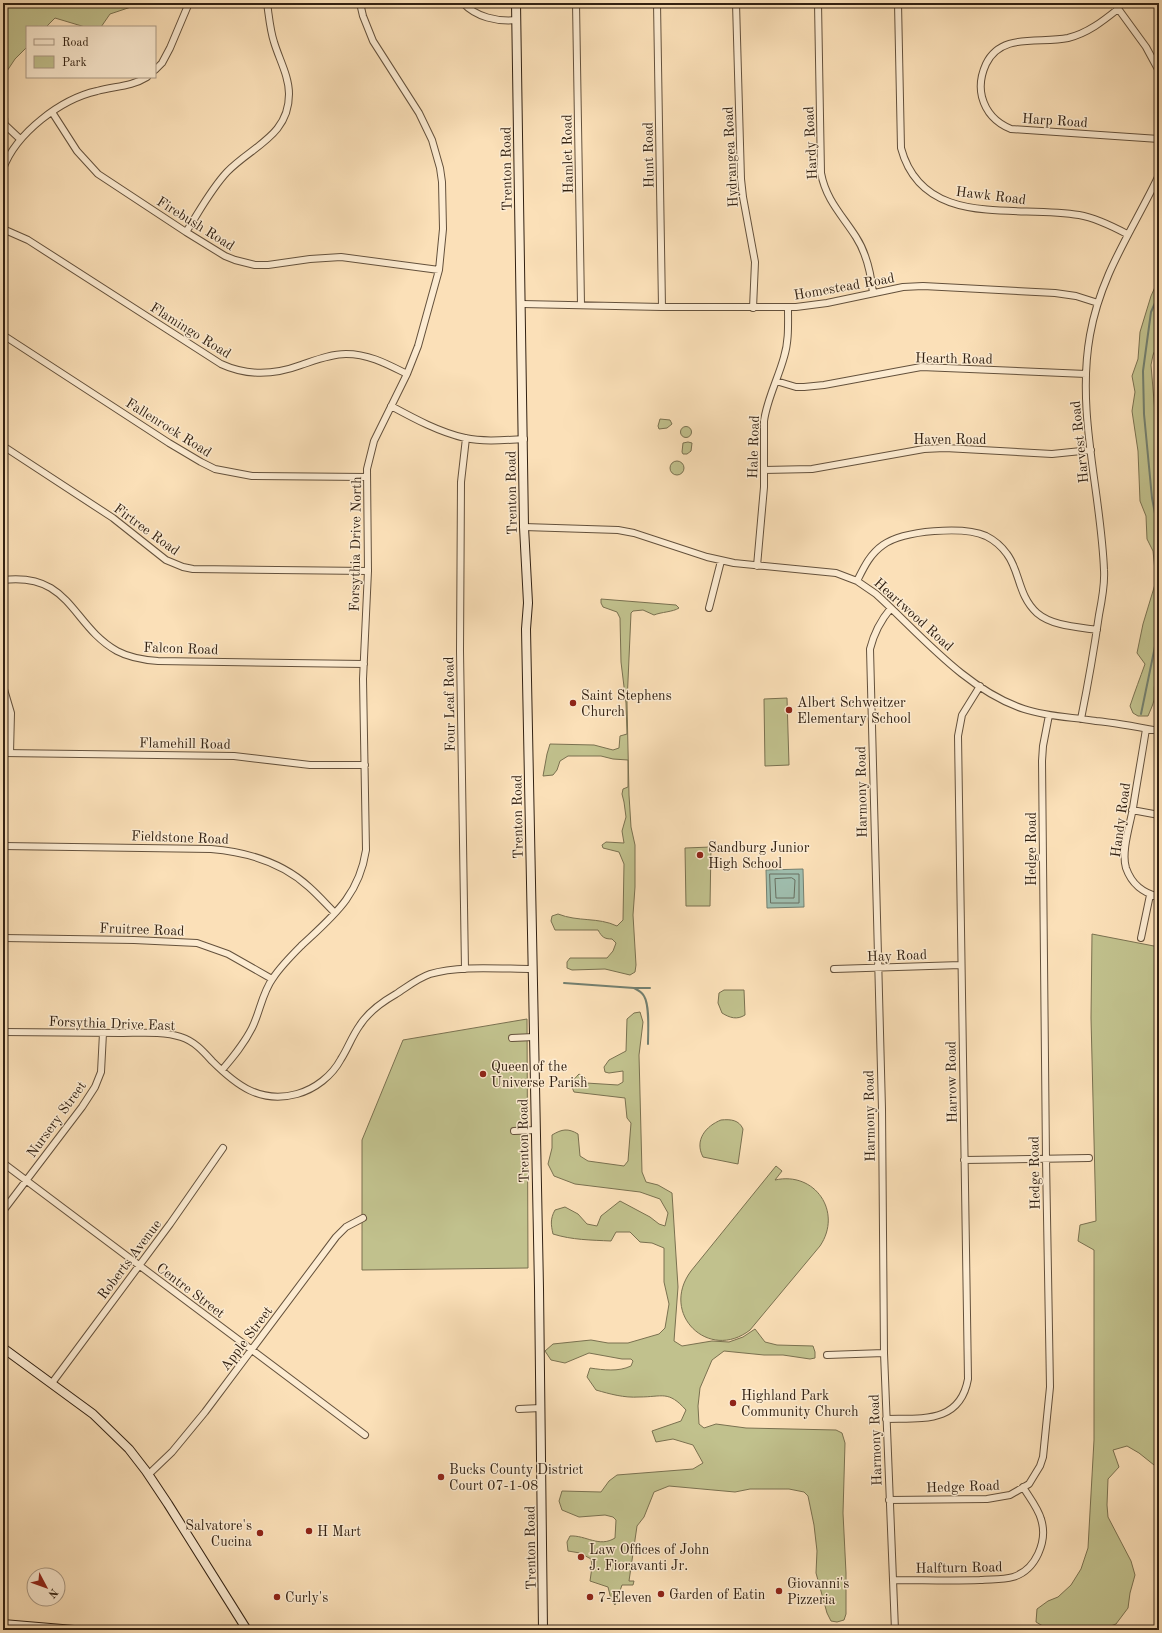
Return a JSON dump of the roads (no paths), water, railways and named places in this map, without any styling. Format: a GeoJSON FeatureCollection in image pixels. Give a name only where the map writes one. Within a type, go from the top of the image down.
{"type":"FeatureCollection","features":[{"type":"Feature","properties":{"kind":"main road","name":"Trenton Road"},"geometry":{"type":"LineString","coordinates":[[516,3],[522,304],[524,527],[528,603],[526,629],[541,1408],[543,1630]]}},
{"type":"Feature","properties":{"kind":"main road"},"geometry":{"type":"LineString","coordinates":[[3,1348],[93,1414],[129,1449],[149,1474],[247,1630]]}},
{"type":"Feature","properties":{"kind":"main road"},"geometry":{"type":"LineString","coordinates":[[3,1624],[69,1630]]}},
{"type":"Feature","properties":{"kind":"street"},"geometry":{"type":"LineString","coordinates":[[156,69],[162,63],[170,48],[189,3]]}},
{"type":"Feature","properties":{"kind":"street"},"geometry":{"type":"LineString","coordinates":[[186,232],[220,180],[228,171],[267,141],[276,132],[287,111],[289,93],[287,79],[272,37],[267,3]]}},
{"type":"Feature","properties":{"kind":"street","name":"Forsythia Drive North"},"geometry":{"type":"LineString","coordinates":[[222,1070],[238,1051],[248,1034],[263,997],[279,969],[335,913],[350,895],[364,863],[367,840],[364,664],[368,571],[367,477],[374,441],[407,374],[418,346],[439,270],[442,229],[442,182],[435,148],[427,126],[373,41],[363,16],[360,3]]}},
{"type":"Feature","properties":{"kind":"street"},"geometry":{"type":"LineString","coordinates":[[463,3],[478,14],[505,21],[516,20]]}},
{"type":"Feature","properties":{"kind":"street","name":"Hamlet Road"},"geometry":{"type":"LineString","coordinates":[[576,3],[581,305]]}},
{"type":"Feature","properties":{"kind":"street","name":"Hunt Road"},"geometry":{"type":"LineString","coordinates":[[657,3],[662,307]]}},
{"type":"Feature","properties":{"kind":"street","name":"Hydrangea Road"},"geometry":{"type":"LineString","coordinates":[[736,3],[742,197],[755,262],[753,308]]}},
{"type":"Feature","properties":{"kind":"street","name":"Hardy Road"},"geometry":{"type":"LineString","coordinates":[[818,3],[821,173],[827,194],[856,238],[866,257],[873,293]]}},
{"type":"Feature","properties":{"kind":"street","name":"Hawk Road"},"geometry":{"type":"LineString","coordinates":[[898,3],[901,148],[908,167],[920,184],[937,197],[954,204],[987,209],[1079,215],[1104,223],[1127,234]]}},
{"type":"Feature","properties":{"kind":"street"},"geometry":{"type":"LineString","coordinates":[[1114,3],[1146,47],[1159,71]]}},
{"type":"Feature","properties":{"kind":"street","name":"Harp Road"},"geometry":{"type":"LineString","coordinates":[[1118,9],[1093,27],[1079,34],[1062,38],[1017,41],[1002,46],[990,56],[982,71],[980,81],[982,100],[991,116],[1011,129],[1159,139]]}},
{"type":"Feature","properties":{"kind":"street"},"geometry":{"type":"LineString","coordinates":[[3,169],[20,139],[31,127],[52,112],[91,92],[130,85],[145,78]]}},
{"type":"Feature","properties":{"kind":"street","name":"Firebush Road"},"geometry":{"type":"LineString","coordinates":[[52,112],[77,151],[98,174],[186,232],[235,260],[255,265],[268,265],[310,259],[341,257],[439,270]]}},
{"type":"Feature","properties":{"kind":"street"},"geometry":{"type":"LineString","coordinates":[[3,123],[20,139]]}},
{"type":"Feature","properties":{"kind":"street","name":"Harvest Road"},"geometry":{"type":"LineString","coordinates":[[1081,719],[1097,630],[1104,569],[1086,395],[1086,374],[1090,340],[1098,303],[1112,264],[1159,175]]}},
{"type":"Feature","properties":{"kind":"street","name":"Flamingo Road"},"geometry":{"type":"LineString","coordinates":[[3,229],[28,240],[214,360],[229,368],[249,372],[273,373],[325,357],[347,354],[370,357],[407,374]]}},
{"type":"Feature","properties":{"kind":"street","name":"Homestead Road"},"geometry":{"type":"LineString","coordinates":[[522,304],[788,308],[827,303],[902,287],[923,286],[1056,293],[1076,296],[1098,303]]}},
{"type":"Feature","properties":{"kind":"street","name":"Hale Road"},"geometry":{"type":"LineString","coordinates":[[758,566],[764,487],[765,411],[788,342],[788,308]]}},
{"type":"Feature","properties":{"kind":"street","name":"Fallenrock Road"},"geometry":{"type":"LineString","coordinates":[[3,335],[169,443],[215,469],[252,476],[367,477]]}},
{"type":"Feature","properties":{"kind":"street","name":"Hearth Road"},"geometry":{"type":"LineString","coordinates":[[776,381],[796,387],[804,387],[824,385],[921,367],[1086,374]]}},
{"type":"Feature","properties":{"kind":"street"},"geometry":{"type":"LineString","coordinates":[[391,406],[442,431],[466,438],[494,440],[524,439]]}},
{"type":"Feature","properties":{"kind":"street","name":"Four Leaf Road"},"geometry":{"type":"LineString","coordinates":[[465,969],[460,651],[461,482],[466,438]]}},
{"type":"Feature","properties":{"kind":"street","name":"Firtree Road"},"geometry":{"type":"LineString","coordinates":[[3,446],[113,518],[174,565],[193,569],[368,571]]}},
{"type":"Feature","properties":{"kind":"street","name":"Haven Road"},"geometry":{"type":"LineString","coordinates":[[764,470],[812,469],[924,449],[945,448],[1052,454],[1091,450]]}},
{"type":"Feature","properties":{"kind":"street","name":"Heartwood Road"},"geometry":{"type":"LineString","coordinates":[[524,527],[618,530],[645,535],[721,561],[836,574],[857,581],[876,594],[951,664],[980,686],[1001,698],[1022,708],[1049,715],[1159,731]]}},
{"type":"Feature","properties":{"kind":"street"},"geometry":{"type":"LineString","coordinates":[[857,581],[873,554],[883,545],[897,537],[918,532],[933,531],[977,533],[991,539],[1007,554],[1026,599],[1037,613],[1049,620],[1063,624],[1097,630]]}},
{"type":"Feature","properties":{"kind":"street"},"geometry":{"type":"LineString","coordinates":[[708,608],[721,561]]}},
{"type":"Feature","properties":{"kind":"street","name":"Falcon Road"},"geometry":{"type":"LineString","coordinates":[[3,580],[27,580],[39,583],[56,591],[64,597],[105,643],[116,651],[135,658],[158,662],[364,664]]}},
{"type":"Feature","properties":{"kind":"street","name":"Harmony Road"},"geometry":{"type":"LineString","coordinates":[[891,608],[878,625],[873,635],[870,649],[877,968],[882,1109],[884,1353],[895,1630]]}},
{"type":"Feature","properties":{"kind":"street"},"geometry":{"type":"LineString","coordinates":[[3,686],[11,713],[10,753]]}},
{"type":"Feature","properties":{"kind":"street","name":"Harrow Road"},"geometry":{"type":"LineString","coordinates":[[886,1419],[925,1418],[944,1414],[959,1403],[966,1388],[968,1360],[958,729],[962,714],[980,686]]}},
{"type":"Feature","properties":{"kind":"street","name":"Hedge Road"},"geometry":{"type":"LineString","coordinates":[[889,1500],[994,1498],[1010,1495],[1023,1487],[1034,1477],[1043,1457],[1050,1387],[1042,762],[1043,746],[1049,715]]}},
{"type":"Feature","properties":{"kind":"street","name":"Handy Road"},"geometry":{"type":"LineString","coordinates":[[1146,729],[1125,851],[1126,868],[1136,886],[1150,895],[1159,897]]}},
{"type":"Feature","properties":{"kind":"street","name":"Flamehill Road"},"geometry":{"type":"LineString","coordinates":[[3,753],[234,756],[310,765],[365,765]]}},
{"type":"Feature","properties":{"kind":"street"},"geometry":{"type":"LineString","coordinates":[[1132,810],[1159,815]]}},
{"type":"Feature","properties":{"kind":"street","name":"Fieldstone Road"},"geometry":{"type":"LineString","coordinates":[[3,846],[232,850],[263,859],[288,871],[309,887],[335,913]]}},
{"type":"Feature","properties":{"kind":"street"},"geometry":{"type":"LineString","coordinates":[[1141,938],[1150,895]]}},
{"type":"Feature","properties":{"kind":"street","name":"Fruitree Road"},"geometry":{"type":"LineString","coordinates":[[3,938],[134,940],[197,943],[228,954],[272,979]]}},
{"type":"Feature","properties":{"kind":"street","name":"Hay Road"},"geometry":{"type":"LineString","coordinates":[[834,969],[961,965]]}},
{"type":"Feature","properties":{"kind":"street","name":"Forsythia Drive East"},"geometry":{"type":"LineString","coordinates":[[3,1032],[103,1033],[170,1035],[180,1037],[196,1045],[228,1077],[244,1088],[267,1096],[288,1096],[306,1091],[330,1075],[341,1059],[349,1041],[371,1011],[383,1002],[430,974],[447,970],[465,969],[533,969]]}},
{"type":"Feature","properties":{"kind":"street","name":"Nursery Street"},"geometry":{"type":"LineString","coordinates":[[3,1210],[82,1107],[100,1079],[103,1033]]}},
{"type":"Feature","properties":{"kind":"street"},"geometry":{"type":"LineString","coordinates":[[512,1038],[534,1037]]}},
{"type":"Feature","properties":{"kind":"street"},"geometry":{"type":"LineString","coordinates":[[514,1131],[536,1130]]}},
{"type":"Feature","properties":{"kind":"street","name":"Roberts Avenue"},"geometry":{"type":"LineString","coordinates":[[52,1383],[139,1266],[223,1148]]}},
{"type":"Feature","properties":{"kind":"street"},"geometry":{"type":"LineString","coordinates":[[964,1160],[1089,1158]]}},
{"type":"Feature","properties":{"kind":"street","name":"Centre Street"},"geometry":{"type":"LineString","coordinates":[[3,1163],[365,1435]]}},
{"type":"Feature","properties":{"kind":"street","name":"Apple Street"},"geometry":{"type":"LineString","coordinates":[[149,1474],[172,1452],[252,1350],[336,1237],[346,1228],[362,1218]]}},
{"type":"Feature","properties":{"kind":"street"},"geometry":{"type":"LineString","coordinates":[[827,1355],[884,1353]]}},
{"type":"Feature","properties":{"kind":"street"},"geometry":{"type":"LineString","coordinates":[[519,1409],[541,1408]]}},
{"type":"Feature","properties":{"kind":"street","name":"Halfturn Road"},"geometry":{"type":"LineString","coordinates":[[894,1580],[954,1581],[1005,1579],[1022,1573],[1036,1558],[1041,1546],[1043,1535],[1041,1519],[1023,1487]]}},
{"type":"Feature","properties":{"kind":"water"},"geometry":{"type":"Polygon","coordinates":[[[803,869],[804,907],[767,908],[766,870],[803,869]]]}},
{"type":"Feature","properties":{"kind":"waterway"},"geometry":{"type":"LineString","coordinates":[[1159,294],[1151,312],[1143,371],[1144,414],[1152,498],[1159,534]]}},
{"type":"Feature","properties":{"kind":"waterway"},"geometry":{"type":"LineString","coordinates":[[1141,714],[1159,627]]}},
{"type":"Feature","properties":{"kind":"waterway"},"geometry":{"type":"LineString","coordinates":[[564,983],[634,988],[640,991],[646,1000],[647,1006],[648,1044]]}},
{"type":"Feature","properties":{"kind":"waterway"},"geometry":{"type":"LineString","coordinates":[[635,988],[650,988]]}},
{"type":"Feature","properties":{"kind":"place","name":"Saint Stephens Church"},"geometry":{"type":"Point","coordinates":[573,703]}},
{"type":"Feature","properties":{"kind":"place","name":"Albert Schweitzer Elementary School"},"geometry":{"type":"Point","coordinates":[789,710]}},
{"type":"Feature","properties":{"kind":"place","name":"Sandburg Junior High School"},"geometry":{"type":"Point","coordinates":[700,855]}},
{"type":"Feature","properties":{"kind":"place","name":"Queen of the Universe Parish"},"geometry":{"type":"Point","coordinates":[483,1074]}},
{"type":"Feature","properties":{"kind":"place","name":"Highland Park Community Church"},"geometry":{"type":"Point","coordinates":[733,1403]}},
{"type":"Feature","properties":{"kind":"place","name":"Bucks County District Court 07-1-08"},"geometry":{"type":"Point","coordinates":[441,1477]}},
{"type":"Feature","properties":{"kind":"place","name":"H Mart"},"geometry":{"type":"Point","coordinates":[309,1531]}},
{"type":"Feature","properties":{"kind":"place","name":"Salvatore's Cucina"},"geometry":{"type":"Point","coordinates":[260,1533]}},
{"type":"Feature","properties":{"kind":"place","name":"Law Offices of John J. Fioravanti Jr."},"geometry":{"type":"Point","coordinates":[581,1557]}},
{"type":"Feature","properties":{"kind":"place","name":"Giovanni's Pizzeria"},"geometry":{"type":"Point","coordinates":[779,1591]}},
{"type":"Feature","properties":{"kind":"place","name":"Garden of Eatin"},"geometry":{"type":"Point","coordinates":[661,1594]}},
{"type":"Feature","properties":{"kind":"place","name":"Curly's"},"geometry":{"type":"Point","coordinates":[277,1597]}},
{"type":"Feature","properties":{"kind":"place","name":"7-Eleven"},"geometry":{"type":"Point","coordinates":[590,1597]}}]}
